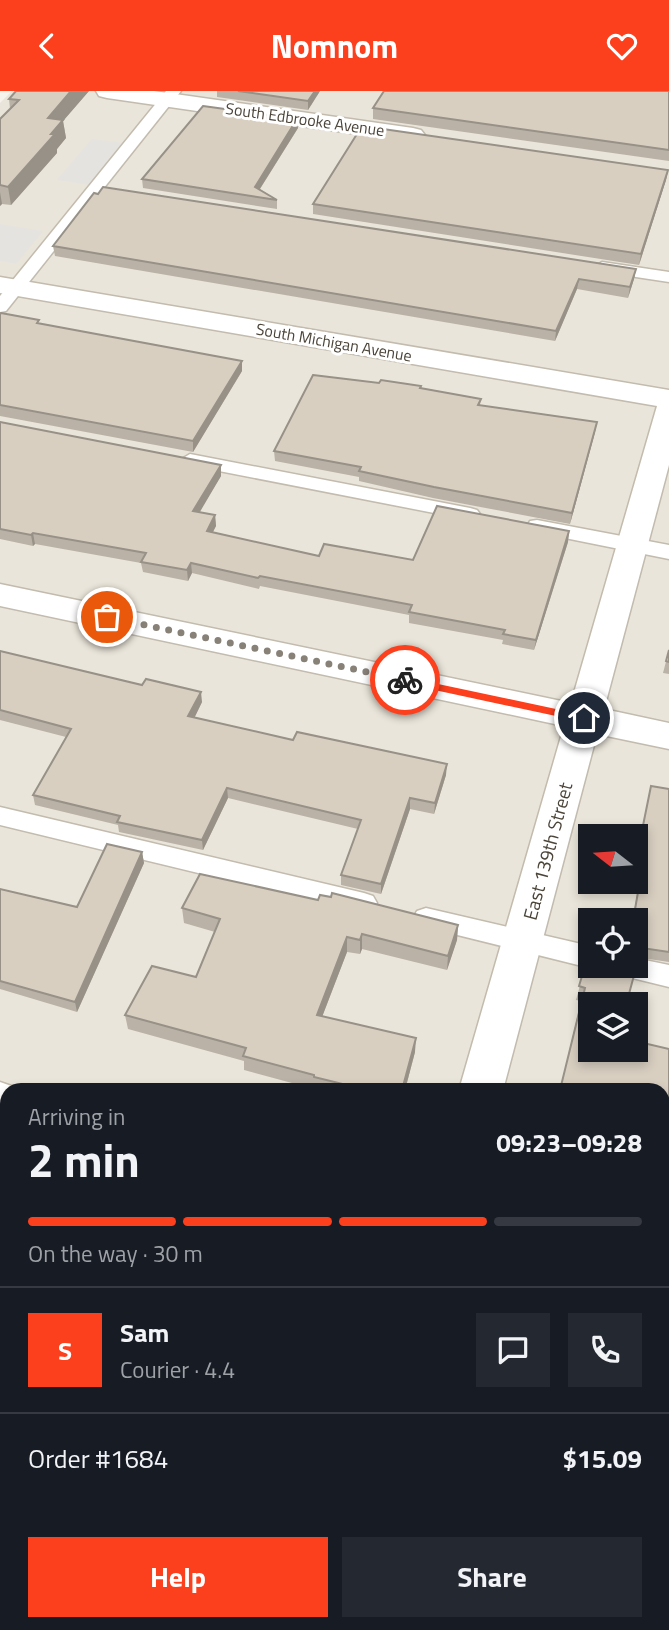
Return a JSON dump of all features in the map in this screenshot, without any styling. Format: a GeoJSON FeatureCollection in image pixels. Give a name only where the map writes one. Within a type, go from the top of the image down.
{"type":"FeatureCollection","features":[{"type":"Feature","properties":{"kind":"street","name":"South Edbrooke Avenue"},"geometry":{"type":"LineString","coordinates":[[107,91],[171,95],[438,138]]}},
{"type":"Feature","properties":{"kind":"street","name":"South Michigan Avenue"},"geometry":{"type":"LineString","coordinates":[[5,293],[669,399]]}},
{"type":"Feature","properties":{"kind":"street","name":"East 139th Street"},"geometry":{"type":"LineString","coordinates":[[483,1083],[669,410]]}},
{"type":"Feature","properties":{"kind":"street"},"geometry":{"type":"LineString","coordinates":[[0,595],[669,736]]}},
{"type":"Feature","properties":{"kind":"lane"},"geometry":{"type":"LineString","coordinates":[[5,293],[103,189],[171,95]]}},
{"type":"Feature","properties":{"kind":"lane"},"geometry":{"type":"LineString","coordinates":[[584,264],[669,277]]}},
{"type":"Feature","properties":{"kind":"lane"},"geometry":{"type":"LineString","coordinates":[[178,458],[492,518]]}},
{"type":"Feature","properties":{"kind":"lane"},"geometry":{"type":"LineString","coordinates":[[519,523],[669,552]]}},
{"type":"Feature","properties":{"kind":"lane"},"geometry":{"type":"LineString","coordinates":[[0,817],[578,954]]}},
{"type":"Feature","properties":{"kind":"lane"},"geometry":{"type":"LineString","coordinates":[[648,972],[669,977]]}},
{"type":"Feature","properties":{"kind":"shaded area"},"geometry":{"type":"Polygon","coordinates":[[[12,91],[669,91],[669,1083],[0,1083],[0,103],[12,91]]]}},
{"type":"Feature","properties":{"kind":"shaded area"},"geometry":{"type":"Polygon","coordinates":[[[92,139],[124,143],[89,185],[57,180],[92,139]]]}},
{"type":"Feature","properties":{"kind":"shaded area"},"geometry":{"type":"Polygon","coordinates":[[[0,224],[43,231],[16,264],[0,261],[0,224]]]}},
{"type":"Feature","properties":{"kind":"building"},"geometry":{"type":"Polygon","coordinates":[[[16,91],[71,91],[48,118],[63,120],[51,134],[55,134],[8,187],[0,185],[0,119],[19,100],[9,99],[16,91]]]}},
{"type":"Feature","properties":{"kind":"building"},"geometry":{"type":"Polygon","coordinates":[[[238,91],[315,91],[308,101],[238,91]]]}},
{"type":"Feature","properties":{"kind":"building"},"geometry":{"type":"Polygon","coordinates":[[[384,91],[669,91],[669,150],[373,108],[384,91]]]}},
{"type":"Feature","properties":{"kind":"building"},"geometry":{"type":"Polygon","coordinates":[[[203,106],[297,119],[255,187],[277,200],[142,179],[203,106]]]}},
{"type":"Feature","properties":{"kind":"building"},"geometry":{"type":"Polygon","coordinates":[[[362,126],[668,170],[641,254],[313,204],[362,126]]]}},
{"type":"Feature","properties":{"kind":"building"},"geometry":{"type":"Polygon","coordinates":[[[103,187],[636,269],[630,287],[579,279],[556,331],[53,246],[94,193],[98,194],[103,187]]]}},
{"type":"Feature","properties":{"kind":"building"},"geometry":{"type":"Polygon","coordinates":[[[1,313],[39,320],[37,323],[242,361],[193,441],[0,405],[1,313]]]}},
{"type":"Feature","properties":{"kind":"building"},"geometry":{"type":"Polygon","coordinates":[[[313,375],[421,386],[420,388],[481,399],[478,405],[597,422],[572,513],[434,487],[359,471],[361,467],[274,451],[313,375]]]}},
{"type":"Feature","properties":{"kind":"building"},"geometry":{"type":"Polygon","coordinates":[[[0,422],[221,465],[193,511],[215,515],[207,531],[319,556],[324,544],[413,560],[437,506],[569,531],[536,640],[503,634],[505,630],[409,612],[412,605],[260,576],[258,578],[191,563],[187,570],[141,562],[146,553],[0,529],[0,422]]]}},
{"type":"Feature","properties":{"kind":"building"},"geometry":{"type":"Polygon","coordinates":[[[0,651],[142,685],[146,679],[201,692],[188,716],[293,740],[297,732],[447,764],[435,803],[410,798],[381,884],[341,875],[361,820],[227,788],[202,840],[117,822],[120,816],[33,795],[71,729],[0,710],[0,651]]]}},
{"type":"Feature","properties":{"kind":"building"},"geometry":{"type":"Polygon","coordinates":[[[651,786],[669,789],[669,952],[648,949],[648,908],[635,908],[638,894],[648,894],[648,824],[643,824],[651,786]]]}},
{"type":"Feature","properties":{"kind":"building"},"geometry":{"type":"Polygon","coordinates":[[[107,844],[142,852],[75,1002],[0,981],[0,889],[77,907],[107,844]]]}},
{"type":"Feature","properties":{"kind":"building"},"geometry":{"type":"Polygon","coordinates":[[[200,874],[318,900],[320,895],[331,897],[332,893],[458,925],[448,956],[362,934],[360,940],[347,937],[317,1015],[416,1038],[404,1083],[338,1083],[243,1056],[246,1048],[125,1015],[152,966],[196,977],[220,919],[182,908],[200,874]]]}},
{"type":"Feature","properties":{"kind":"building"},"geometry":{"type":"Polygon","coordinates":[[[581,978],[633,978],[630,992],[584,992],[585,988],[579,986],[581,978]]]}},
{"type":"Feature","properties":{"kind":"building"},"geometry":{"type":"Polygon","coordinates":[[[578,1017],[578,1062],[648,1062],[648,1044],[669,1049],[669,1083],[562,1083],[578,1017]]]}},
{"type":"Feature","properties":{"kind":"way so far"},"geometry":{"type":"LineString","coordinates":[[107,617],[405,680]]}},
{"type":"Feature","properties":{"kind":"route"},"geometry":{"type":"LineString","coordinates":[[405,680],[584,718]]}}]}
